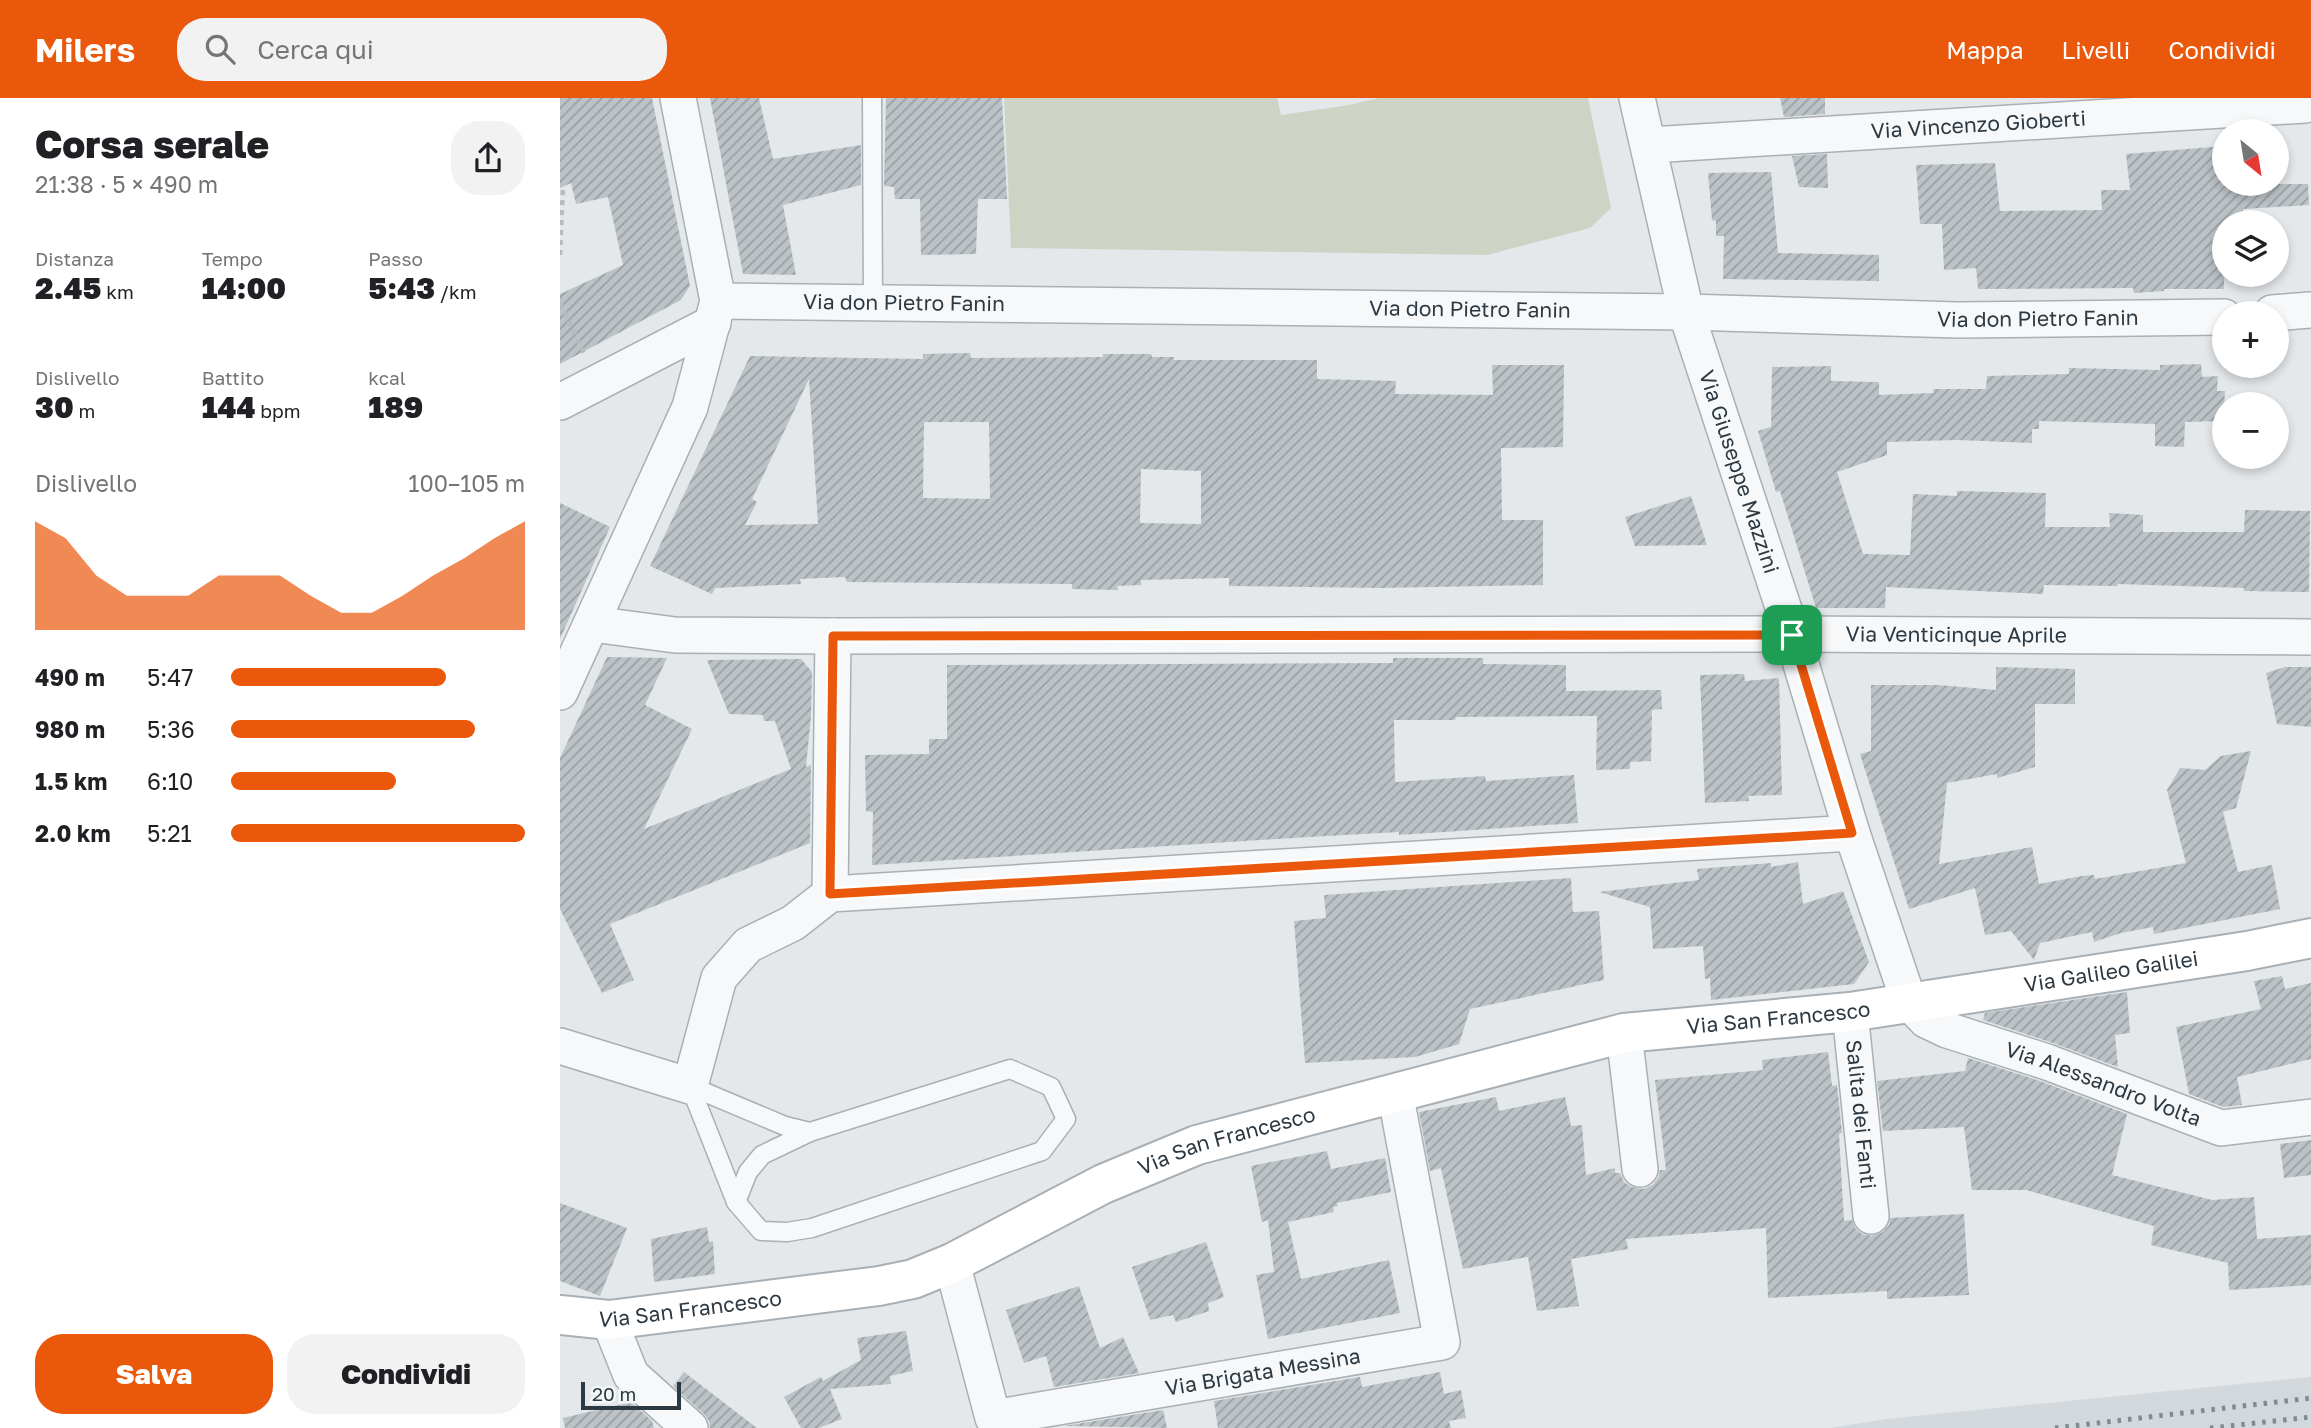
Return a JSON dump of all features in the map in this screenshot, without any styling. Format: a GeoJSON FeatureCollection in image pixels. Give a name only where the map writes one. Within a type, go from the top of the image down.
{"type":"FeatureCollection","features":[{"type":"Feature","properties":{"kind":"street"},"geometry":{"type":"LineString","coordinates":[[560,692],[690,407],[716,312],[678,98]]}},
{"type":"Feature","properties":{"kind":"street","name":"Via Giuseppe Mazzini"},"geometry":{"type":"LineString","coordinates":[[1637,98],[1650,145],[1686,312],[1792,635],[1852,833],[1909,1002]]}},
{"type":"Feature","properties":{"kind":"street","name":"Via Vincenzo Gioberti"},"geometry":{"type":"LineString","coordinates":[[1650,145],[2305,104]]}},
{"type":"Feature","properties":{"kind":"street","name":"Via don Pietro Fanin"},"geometry":{"type":"LineString","coordinates":[[716,312],[873,303],[1686,312],[1958,320],[2212,317]]}},
{"type":"Feature","properties":{"kind":"street"},"geometry":{"type":"LineString","coordinates":[[2289,312],[2311,310]]}},
{"type":"Feature","properties":{"kind":"street"},"geometry":{"type":"LineString","coordinates":[[560,402],[598,383],[716,312]]}},
{"type":"Feature","properties":{"kind":"street","name":"Via Venticinque Aprile"},"geometry":{"type":"LineString","coordinates":[[592,624],[675,635],[2311,637]]}},
{"type":"Feature","properties":{"kind":"street"},"geometry":{"type":"LineString","coordinates":[[830,894],[833,636]]}},
{"type":"Feature","properties":{"kind":"street"},"geometry":{"type":"LineString","coordinates":[[560,1046],[690,1086],[719,978],[748,945],[793,923],[830,894],[1852,833]]}},
{"type":"Feature","properties":{"kind":"street","name":"Via Galileo Galilei"},"geometry":{"type":"LineString","coordinates":[[1909,1002],[2246,951],[2311,938]]}},
{"type":"Feature","properties":{"kind":"street","name":"Via San Francesco"},"geometry":{"type":"LineString","coordinates":[[560,1314],[609,1320],[878,1286],[914,1279],[952,1263],[1103,1184],[1197,1145],[1624,1033],[1850,1012],[1909,1002]]}},
{"type":"Feature","properties":{"kind":"street","name":"Via Alessandro Volta"},"geometry":{"type":"LineString","coordinates":[[1909,1002],[1926,1020],[1947,1030],[2047,1062],[2221,1128],[2311,1117]]}},
{"type":"Feature","properties":{"kind":"street","name":"Salita dei Fanti"},"geometry":{"type":"LineString","coordinates":[[1850,1012],[1871,1216]]}},
{"type":"Feature","properties":{"kind":"street"},"geometry":{"type":"LineString","coordinates":[[1624,1033],[1640,1169]]}},
{"type":"Feature","properties":{"kind":"street","name":"Via Brigata Messina"},"geometry":{"type":"LineString","coordinates":[[952,1263],[993,1419],[1442,1342],[1395,1092]]}},
{"type":"Feature","properties":{"kind":"street"},"geometry":{"type":"LineString","coordinates":[[609,1320],[631,1375],[690,1428]]}},
{"type":"Feature","properties":{"kind":"lane"},"geometry":{"type":"LineString","coordinates":[[872,98],[873,303]]}},
{"type":"Feature","properties":{"kind":"lane"},"geometry":{"type":"LineString","coordinates":[[690,1086],[736,1202],[761,1231],[787,1233],[812,1228],[1042,1152],[1066,1119],[1051,1087],[1010,1069],[810,1132],[762,1155],[748,1171],[736,1202]]}},
{"type":"Feature","properties":{"kind":"lane"},"geometry":{"type":"LineString","coordinates":[[690,1086],[785,1126],[810,1132]]}},
{"type":"Feature","properties":{"kind":"path"},"geometry":{"type":"LineString","coordinates":[[560,255],[563,187]]}},
{"type":"Feature","properties":{"kind":"path"},"geometry":{"type":"LineString","coordinates":[[560,303],[598,383]]}},
{"type":"Feature","properties":{"kind":"shaded area"},"geometry":{"type":"Polygon","coordinates":[[[1004,98],[1277,98],[1281,115],[1379,98],[1588,98],[1611,208],[1590,228],[1487,255],[1011,248],[1004,98]]]}},
{"type":"Feature","properties":{"kind":"shaded area"},"geometry":{"type":"Polygon","coordinates":[[[2311,1377],[2311,1428],[1830,1428],[1886,1419],[2311,1377]]]}},
{"type":"Feature","properties":{"kind":"building"},"geometry":{"type":"Polygon","coordinates":[[[560,98],[652,98],[690,286],[681,300],[560,364],[560,294],[623,265],[608,197],[576,204],[571,183],[560,188],[560,98]]]}},
{"type":"Feature","properties":{"kind":"building"},"geometry":{"type":"Polygon","coordinates":[[[710,98],[759,98],[773,159],[861,145],[861,185],[783,205],[796,275],[743,274],[710,98]]]}},
{"type":"Feature","properties":{"kind":"building"},"geometry":{"type":"Polygon","coordinates":[[[886,98],[1002,98],[1007,199],[978,199],[976,254],[921,255],[920,199],[895,199],[894,187],[884,186],[886,98]]]}},
{"type":"Feature","properties":{"kind":"building"},"geometry":{"type":"Polygon","coordinates":[[[1780,98],[1825,98],[1825,114],[1784,117],[1780,98]]]}},
{"type":"Feature","properties":{"kind":"building"},"geometry":{"type":"Polygon","coordinates":[[[2212,147],[2212,196],[2289,196],[2289,184],[2308,184],[2309,205],[2212,210],[2212,287],[2224,289],[2164,289],[2134,293],[2133,288],[1978,289],[1976,268],[1944,270],[1942,224],[1920,224],[1916,165],[1995,163],[2000,211],[2102,210],[2101,190],[2130,190],[2126,154],[2212,147]]]}},
{"type":"Feature","properties":{"kind":"building"},"geometry":{"type":"Polygon","coordinates":[[[1827,154],[1828,188],[1799,187],[1792,156],[1827,154]]]}},
{"type":"Feature","properties":{"kind":"building"},"geometry":{"type":"Polygon","coordinates":[[[1771,172],[1778,253],[1879,255],[1879,281],[1723,279],[1724,236],[1716,236],[1708,173],[1771,172]]]}},
{"type":"Feature","properties":{"kind":"building"},"geometry":{"type":"Polygon","coordinates":[[[970,353],[971,358],[1151,354],[1152,357],[1174,357],[1174,360],[1317,360],[1317,379],[1396,381],[1395,394],[1493,395],[1492,365],[1564,365],[1563,447],[1501,448],[1502,520],[1543,520],[1543,585],[1381,588],[1229,586],[1229,578],[1141,580],[1141,585],[1117,586],[1118,590],[1072,589],[1072,584],[847,582],[845,577],[800,579],[801,584],[715,588],[712,594],[650,566],[750,356],[923,359],[923,354],[970,353]],[[809,379],[752,499],[757,502],[745,525],[818,524],[809,379]],[[924,422],[923,498],[990,499],[989,422],[924,422]],[[1141,469],[1140,523],[1201,524],[1201,471],[1141,469]]]}},
{"type":"Feature","properties":{"kind":"building"},"geometry":{"type":"Polygon","coordinates":[[[2201,364],[2202,377],[2218,378],[2217,391],[2225,391],[2212,392],[2212,421],[2185,422],[2184,447],[2155,446],[2155,424],[2039,421],[2039,429],[2032,429],[2032,443],[1957,440],[1887,442],[1887,455],[1837,472],[1863,554],[1910,555],[1913,494],[1957,496],[1957,491],[2046,493],[2045,527],[2110,527],[2109,513],[2143,515],[2143,532],[2244,532],[2245,510],[2310,511],[2309,592],[2118,584],[2044,585],[2043,594],[1886,587],[1885,608],[1816,608],[1780,491],[1776,492],[1758,431],[1771,427],[1772,367],[1831,366],[1831,381],[1879,382],[1879,395],[1934,393],[1933,389],[1986,389],[1987,376],[2069,374],[2069,368],[2160,370],[2160,365],[2201,364]]]}},
{"type":"Feature","properties":{"kind":"building"},"geometry":{"type":"Polygon","coordinates":[[[1691,496],[1707,545],[1635,546],[1625,517],[1691,496]]]}},
{"type":"Feature","properties":{"kind":"building"},"geometry":{"type":"Polygon","coordinates":[[[560,503],[610,527],[560,639],[560,503]]]}},
{"type":"Feature","properties":{"kind":"building"},"geometry":{"type":"Polygon","coordinates":[[[607,657],[667,658],[645,705],[692,729],[644,829],[791,769],[775,721],[764,721],[763,715],[729,714],[707,660],[801,659],[812,672],[806,767],[811,765],[810,843],[610,924],[634,980],[602,993],[560,909],[560,758],[607,657]]]}},
{"type":"Feature","properties":{"kind":"building"},"geometry":{"type":"Polygon","coordinates":[[[1393,658],[1483,658],[1483,664],[1566,665],[1566,691],[1661,690],[1662,709],[1652,710],[1651,761],[1630,762],[1630,769],[1596,770],[1597,716],[1394,720],[1395,782],[1485,776],[1486,781],[1574,775],[1578,823],[872,865],[873,812],[866,811],[865,755],[929,754],[929,739],[947,739],[947,665],[1393,663],[1393,658]]]}},
{"type":"Feature","properties":{"kind":"building"},"geometry":{"type":"Polygon","coordinates":[[[1996,667],[2075,669],[2075,704],[2035,704],[2035,767],[1997,778],[1997,774],[1947,783],[1939,864],[2032,847],[2039,884],[2082,876],[2094,875],[2095,879],[2186,863],[2167,790],[2180,768],[2205,770],[2221,756],[2251,751],[2236,808],[2223,812],[2238,872],[2272,865],[2280,909],[2154,934],[2153,927],[2094,942],[2092,932],[2040,943],[2034,960],[2011,931],[1985,935],[1975,888],[1909,909],[1860,754],[1871,751],[1871,685],[1939,685],[1996,690],[1996,667]]]}},
{"type":"Feature","properties":{"kind":"building"},"geometry":{"type":"Polygon","coordinates":[[[2285,667],[2311,667],[2311,727],[2277,724],[2266,673],[2285,667]]]}},
{"type":"Feature","properties":{"kind":"building"},"geometry":{"type":"Polygon","coordinates":[[[1744,674],[1745,681],[1779,678],[1782,795],[1748,796],[1749,801],[1705,803],[1700,675],[1744,674]]]}},
{"type":"Feature","properties":{"kind":"building"},"geometry":{"type":"Polygon","coordinates":[[[1798,862],[1803,904],[1843,891],[1869,962],[1854,984],[1711,1000],[1710,978],[1705,979],[1703,946],[1653,949],[1650,907],[1599,892],[1699,880],[1697,869],[1771,863],[1771,867],[1798,862]]]}},
{"type":"Feature","properties":{"kind":"building"},"geometry":{"type":"Polygon","coordinates":[[[1571,878],[1573,912],[1599,911],[1604,980],[1470,1009],[1459,1044],[1415,1057],[1305,1063],[1294,921],[1326,918],[1324,895],[1571,878]]]}},
{"type":"Feature","properties":{"kind":"building"},"geometry":{"type":"Polygon","coordinates":[[[2282,976],[2285,989],[2311,983],[2311,1059],[2237,1077],[2242,1105],[2223,1107],[2189,1094],[2176,1027],[2261,1009],[2254,981],[2282,976]]]}},
{"type":"Feature","properties":{"kind":"building"},"geometry":{"type":"Polygon","coordinates":[[[2127,992],[2130,1033],[2115,1035],[2118,1067],[1983,1020],[1985,1013],[2127,992]]]}},
{"type":"Feature","properties":{"kind":"building"},"geometry":{"type":"Polygon","coordinates":[[[1828,1052],[1832,1086],[1837,1085],[1842,1133],[1839,1134],[1844,1221],[1852,1220],[1855,1228],[1862,1234],[1872,1236],[1883,1232],[1889,1225],[1890,1218],[1964,1214],[1969,1295],[1887,1299],[1887,1291],[1768,1298],[1766,1228],[1626,1239],[1628,1249],[1571,1259],[1579,1306],[1537,1311],[1528,1257],[1463,1269],[1441,1168],[1430,1171],[1419,1112],[1496,1097],[1499,1111],[1565,1097],[1571,1126],[1582,1125],[1586,1175],[1615,1168],[1615,1173],[1620,1173],[1624,1182],[1631,1187],[1643,1189],[1653,1185],[1660,1170],[1666,1170],[1655,1080],[1763,1070],[1762,1060],[1828,1052]]]}},
{"type":"Feature","properties":{"kind":"building"},"geometry":{"type":"Polygon","coordinates":[[[1968,1058],[2040,1081],[2127,1114],[2112,1175],[2212,1200],[2254,1197],[2257,1239],[2311,1235],[2311,1285],[2229,1290],[2228,1263],[2151,1245],[2154,1226],[2026,1190],[1972,1190],[1964,1127],[1883,1131],[1877,1081],[1965,1071],[1968,1058]]]}},
{"type":"Feature","properties":{"kind":"building"},"geometry":{"type":"Polygon","coordinates":[[[2311,1140],[2311,1175],[2284,1178],[2280,1144],[2311,1140]]]}},
{"type":"Feature","properties":{"kind":"building"},"geometry":{"type":"Polygon","coordinates":[[[1327,1151],[1331,1169],[1385,1158],[1391,1192],[1337,1203],[1338,1206],[1333,1207],[1334,1212],[1288,1222],[1301,1279],[1389,1260],[1400,1313],[1268,1339],[1256,1275],[1274,1272],[1268,1220],[1262,1222],[1251,1166],[1327,1151]]]}},
{"type":"Feature","properties":{"kind":"building"},"geometry":{"type":"Polygon","coordinates":[[[560,1203],[627,1228],[600,1296],[560,1281],[560,1203]]]}},
{"type":"Feature","properties":{"kind":"building"},"geometry":{"type":"Polygon","coordinates":[[[707,1227],[709,1242],[713,1241],[715,1274],[654,1282],[651,1239],[707,1227]]]}},
{"type":"Feature","properties":{"kind":"building"},"geometry":{"type":"Polygon","coordinates":[[[1206,1242],[1224,1297],[1208,1303],[1209,1311],[1176,1322],[1173,1315],[1150,1320],[1132,1267],[1206,1242]]]}},
{"type":"Feature","properties":{"kind":"building"},"geometry":{"type":"Polygon","coordinates":[[[1079,1286],[1100,1348],[1123,1337],[1139,1373],[1054,1387],[1046,1356],[1024,1363],[1006,1310],[1079,1286]]]}},
{"type":"Feature","properties":{"kind":"building"},"geometry":{"type":"Polygon","coordinates":[[[906,1331],[913,1371],[890,1376],[891,1384],[830,1389],[842,1419],[819,1428],[801,1428],[784,1397],[821,1377],[823,1381],[861,1360],[857,1338],[906,1331]]]}},
{"type":"Feature","properties":{"kind":"building"},"geometry":{"type":"Polygon","coordinates":[[[684,1372],[757,1428],[710,1428],[704,1414],[673,1386],[684,1372]]]}},
{"type":"Feature","properties":{"kind":"building"},"geometry":{"type":"Polygon","coordinates":[[[1440,1372],[1444,1394],[1461,1390],[1466,1418],[1449,1421],[1451,1428],[1218,1428],[1214,1401],[1360,1377],[1362,1387],[1440,1372]]]}},
{"type":"Feature","properties":{"kind":"building"},"geometry":{"type":"Polygon","coordinates":[[[631,1402],[652,1421],[654,1428],[565,1428],[563,1418],[631,1402]]]}},
{"type":"Feature","properties":{"kind":"building"},"geometry":{"type":"Polygon","coordinates":[[[1163,1410],[1167,1428],[1064,1426],[1163,1410]]]}},
{"type":"Feature","properties":{"kind":"railway"},"geometry":{"type":"LineString","coordinates":[[2055,1428],[2311,1398]]}},
{"type":"Feature","properties":{"kind":"railway"},"geometry":{"type":"LineString","coordinates":[[2210,1428],[2311,1417]]}},
{"type":"Feature","properties":{"kind":"route"},"geometry":{"type":"LineString","coordinates":[[1792,635],[1852,833],[830,894],[833,636],[1792,635]]}}]}
